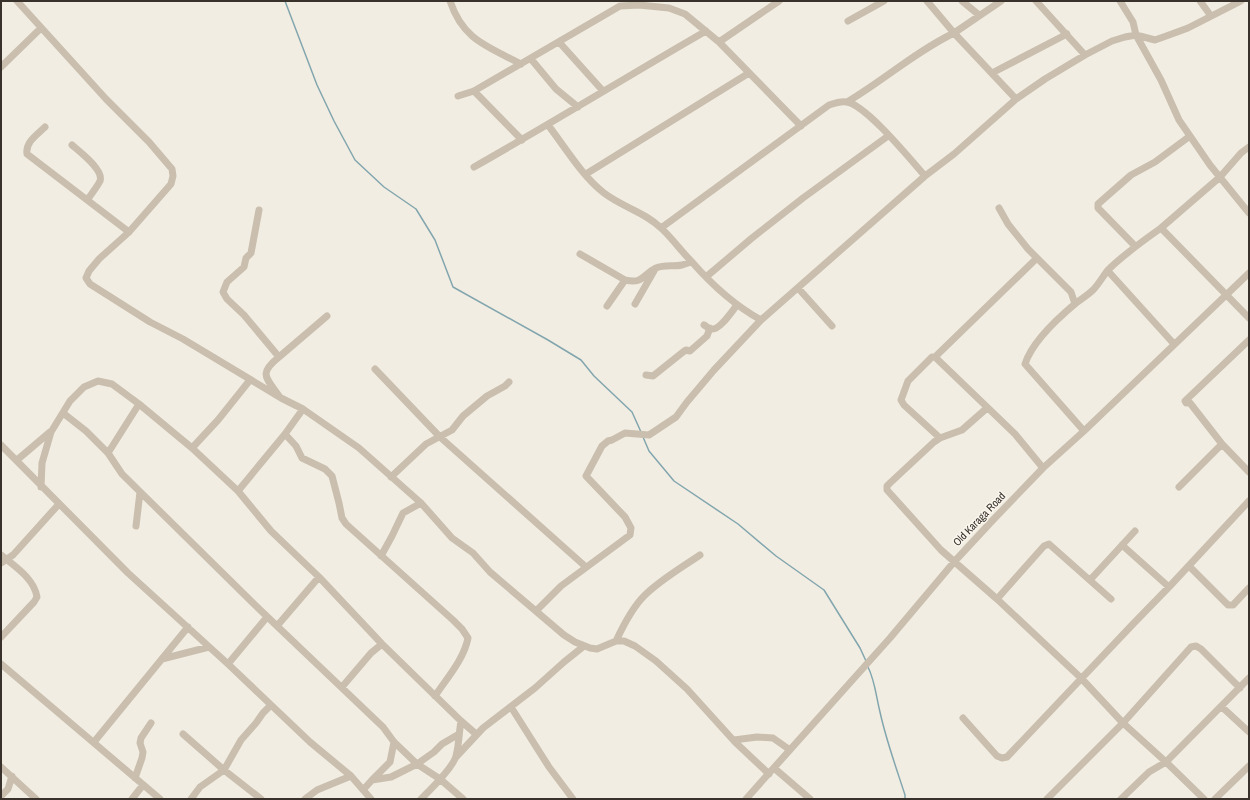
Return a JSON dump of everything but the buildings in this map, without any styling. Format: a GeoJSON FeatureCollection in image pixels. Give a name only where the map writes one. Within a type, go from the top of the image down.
{"type":"FeatureCollection","features":[{"type":"Feature","properties":{"kind":"street"},"geometry":{"type":"LineString","coordinates":[[16,1],[106,99],[149,142],[172,169],[173,176],[171,184],[129,232],[88,271],[86,278],[90,284],[150,322],[183,339],[280,398],[303,409],[359,448],[421,503],[452,538],[474,553],[490,572],[564,635],[584,646],[597,649],[616,641],[624,641],[635,646],[656,661],[687,689],[734,740],[806,798]]}},
{"type":"Feature","properties":{"kind":"street"},"geometry":{"type":"LineString","coordinates":[[450,1],[455,15],[465,30],[476,40],[521,64]]}},
{"type":"Feature","properties":{"kind":"street"},"geometry":{"type":"LineString","coordinates":[[719,42],[779,1]]}},
{"type":"Feature","properties":{"kind":"street"},"geometry":{"type":"LineString","coordinates":[[848,21],[884,1]]}},
{"type":"Feature","properties":{"kind":"street"},"geometry":{"type":"LineString","coordinates":[[927,1],[954,33],[1016,98]]}},
{"type":"Feature","properties":{"kind":"street"},"geometry":{"type":"LineString","coordinates":[[962,1],[979,15]]}},
{"type":"Feature","properties":{"kind":"street"},"geometry":{"type":"LineString","coordinates":[[847,102],[868,90],[937,41],[954,33],[1001,1]]}},
{"type":"Feature","properties":{"kind":"street"},"geometry":{"type":"LineString","coordinates":[[1036,1],[1085,55]]}},
{"type":"Feature","properties":{"kind":"street"},"geometry":{"type":"LineString","coordinates":[[1120,1],[1133,22],[1136,35],[1161,80],[1179,120],[1220,177],[1249,213]]}},
{"type":"Feature","properties":{"kind":"street"},"geometry":{"type":"LineString","coordinates":[[1200,1],[1211,16]]}},
{"type":"Feature","properties":{"kind":"street"},"geometry":{"type":"LineString","coordinates":[[536,611],[561,586],[630,535],[631,528],[625,517],[586,476],[602,446],[608,441],[625,433],[649,435],[676,417],[714,370],[761,320],[1016,98],[1085,55],[1112,41],[1136,35],[1155,40],[1188,28],[1241,1]]}},
{"type":"Feature","properties":{"kind":"street"},"geometry":{"type":"LineString","coordinates":[[458,96],[474,91],[620,6],[639,5],[669,8],[685,14],[719,42],[801,126]]}},
{"type":"Feature","properties":{"kind":"street"},"geometry":{"type":"LineString","coordinates":[[1,67],[41,28]]}},
{"type":"Feature","properties":{"kind":"street"},"geometry":{"type":"LineString","coordinates":[[474,167],[706,31]]}},
{"type":"Feature","properties":{"kind":"street"},"geometry":{"type":"LineString","coordinates":[[992,73],[1067,34]]}},
{"type":"Feature","properties":{"kind":"street"},"geometry":{"type":"LineString","coordinates":[[559,42],[603,91]]}},
{"type":"Feature","properties":{"kind":"street"},"geometry":{"type":"LineString","coordinates":[[531,58],[556,89],[578,107]]}},
{"type":"Feature","properties":{"kind":"street"},"geometry":{"type":"LineString","coordinates":[[586,174],[749,73]]}},
{"type":"Feature","properties":{"kind":"street"},"geometry":{"type":"LineString","coordinates":[[474,91],[522,140]]}},
{"type":"Feature","properties":{"kind":"street"},"geometry":{"type":"LineString","coordinates":[[661,228],[829,105],[838,102],[847,102],[857,106],[869,115],[925,176]]}},
{"type":"Feature","properties":{"kind":"street"},"geometry":{"type":"LineString","coordinates":[[548,125],[586,174],[606,194],[650,219],[661,228],[706,277],[737,305],[761,320]]}},
{"type":"Feature","properties":{"kind":"street"},"geometry":{"type":"LineString","coordinates":[[45,127],[28,144],[26,148],[27,154],[88,199],[129,232]]}},
{"type":"Feature","properties":{"kind":"street"},"geometry":{"type":"LineString","coordinates":[[706,277],[758,233],[803,198],[888,136]]}},
{"type":"Feature","properties":{"kind":"street"},"geometry":{"type":"LineString","coordinates":[[1135,246],[1098,208],[1098,204],[1131,175],[1155,162],[1190,136]]}},
{"type":"Feature","properties":{"kind":"street"},"geometry":{"type":"LineString","coordinates":[[72,145],[96,167],[100,174],[100,180],[88,199]]}},
{"type":"Feature","properties":{"kind":"street"},"geometry":{"type":"LineString","coordinates":[[1084,431],[1025,364],[1027,358],[1052,326],[1075,304],[1094,289],[1108,270],[1135,246],[1161,228],[1220,177],[1241,153],[1249,147]]}},
{"type":"Feature","properties":{"kind":"street"},"geometry":{"type":"LineString","coordinates":[[999,208],[1008,224],[1028,249],[1071,292],[1075,304]]}},
{"type":"Feature","properties":{"kind":"street"},"geometry":{"type":"LineString","coordinates":[[259,210],[251,253],[246,258],[244,267],[227,282],[223,292],[227,299],[244,315],[279,357]]}},
{"type":"Feature","properties":{"kind":"street"},"geometry":{"type":"LineString","coordinates":[[1161,228],[1249,318]]}},
{"type":"Feature","properties":{"kind":"street"},"geometry":{"type":"LineString","coordinates":[[580,254],[625,280],[633,282],[641,280],[655,269],[662,266],[681,265],[691,262]]}},
{"type":"Feature","properties":{"kind":"street"},"geometry":{"type":"LineString","coordinates":[[940,438],[904,405],[901,400],[908,381],[932,358],[935,357],[958,333],[1037,258]]}},
{"type":"Feature","properties":{"kind":"street"},"geometry":{"type":"LineString","coordinates":[[635,304],[655,269]]}},
{"type":"Feature","properties":{"kind":"street"},"geometry":{"type":"LineString","coordinates":[[1108,270],[1174,344]]}},
{"type":"Feature","properties":{"kind":"street","name":"Old Karaga Road"},"geometry":{"type":"LineString","coordinates":[[746,799],[895,632],[954,562],[1043,468],[1084,431],[1249,273]]}},
{"type":"Feature","properties":{"kind":"street"},"geometry":{"type":"LineString","coordinates":[[607,306],[625,280]]}},
{"type":"Feature","properties":{"kind":"street"},"geometry":{"type":"LineString","coordinates":[[798,288],[832,326]]}},
{"type":"Feature","properties":{"kind":"street"},"geometry":{"type":"LineString","coordinates":[[704,325],[710,328],[716,328],[722,324],[737,305]]}},
{"type":"Feature","properties":{"kind":"street"},"geometry":{"type":"LineString","coordinates":[[280,398],[266,378],[265,373],[269,365],[327,316]]}},
{"type":"Feature","properties":{"kind":"street"},"geometry":{"type":"LineString","coordinates":[[646,375],[653,376],[683,352],[690,350],[707,336],[710,328]]}},
{"type":"Feature","properties":{"kind":"street"},"geometry":{"type":"LineString","coordinates":[[1249,340],[1186,401],[1186,403],[1190,403],[1222,444],[1249,472]]}},
{"type":"Feature","properties":{"kind":"street"},"geometry":{"type":"LineString","coordinates":[[935,357],[1015,434],[1043,468]]}},
{"type":"Feature","properties":{"kind":"street"},"geometry":{"type":"LineString","coordinates":[[375,369],[440,437],[586,567]]}},
{"type":"Feature","properties":{"kind":"street"},"geometry":{"type":"LineString","coordinates":[[192,448],[218,420],[250,380]]}},
{"type":"Feature","properties":{"kind":"street"},"geometry":{"type":"LineString","coordinates":[[41,487],[42,463],[51,432],[62,413],[70,402],[84,388],[98,381],[112,384],[139,404],[192,448],[238,491],[271,531],[319,577],[382,644],[461,722],[476,734]]}},
{"type":"Feature","properties":{"kind":"street"},"geometry":{"type":"LineString","coordinates":[[392,477],[426,444],[452,430],[463,416],[487,396],[509,382]]}},
{"type":"Feature","properties":{"kind":"street"},"geometry":{"type":"LineString","coordinates":[[108,453],[139,404]]}},
{"type":"Feature","properties":{"kind":"street"},"geometry":{"type":"LineString","coordinates":[[987,408],[962,430],[940,438],[925,449],[887,486],[887,490],[915,522],[954,562],[997,598],[1081,678],[1123,723],[1204,799]]}},
{"type":"Feature","properties":{"kind":"street"},"geometry":{"type":"LineString","coordinates":[[238,491],[286,434],[303,409]]}},
{"type":"Feature","properties":{"kind":"street"},"geometry":{"type":"LineString","coordinates":[[62,413],[86,431],[108,453],[122,474],[267,617],[383,727],[394,742],[418,764],[440,779],[462,799]]}},
{"type":"Feature","properties":{"kind":"street"},"geometry":{"type":"LineString","coordinates":[[16,460],[51,432]]}},
{"type":"Feature","properties":{"kind":"street"},"geometry":{"type":"LineString","coordinates":[[286,434],[296,446],[302,458],[325,469],[332,476],[342,518],[346,524],[453,620],[468,638],[463,653],[435,696]]}},
{"type":"Feature","properties":{"kind":"street"},"geometry":{"type":"LineString","coordinates":[[1179,487],[1222,444]]}},
{"type":"Feature","properties":{"kind":"street"},"geometry":{"type":"LineString","coordinates":[[1,445],[41,487],[124,568],[310,742],[351,776],[371,799]]}},
{"type":"Feature","properties":{"kind":"street"},"geometry":{"type":"LineString","coordinates":[[136,526],[140,492]]}},
{"type":"Feature","properties":{"kind":"street"},"geometry":{"type":"LineString","coordinates":[[963,718],[997,756],[1002,758],[1007,757],[1249,501]]}},
{"type":"Feature","properties":{"kind":"street"},"geometry":{"type":"LineString","coordinates":[[381,556],[403,513],[421,503]]}},
{"type":"Feature","properties":{"kind":"street"},"geometry":{"type":"LineString","coordinates":[[1,637],[37,597],[35,588],[29,580],[3,559],[13,555],[59,504]]}},
{"type":"Feature","properties":{"kind":"street"},"geometry":{"type":"LineString","coordinates":[[1090,580],[1135,531]]}},
{"type":"Feature","properties":{"kind":"street"},"geometry":{"type":"LineString","coordinates":[[997,598],[1044,546],[1049,544],[1111,599]]}},
{"type":"Feature","properties":{"kind":"street"},"geometry":{"type":"LineString","coordinates":[[1122,545],[1169,587]]}},
{"type":"Feature","properties":{"kind":"street"},"geometry":{"type":"LineString","coordinates":[[616,641],[622,627],[643,597],[700,555]]}},
{"type":"Feature","properties":{"kind":"street"},"geometry":{"type":"LineString","coordinates":[[1189,566],[1230,606],[1233,605],[1249,588]]}},
{"type":"Feature","properties":{"kind":"street"},"geometry":{"type":"LineString","coordinates":[[277,626],[319,577]]}},
{"type":"Feature","properties":{"kind":"street"},"geometry":{"type":"LineString","coordinates":[[228,664],[267,617]]}},
{"type":"Feature","properties":{"kind":"street"},"geometry":{"type":"LineString","coordinates":[[94,742],[188,627]]}},
{"type":"Feature","properties":{"kind":"street"},"geometry":{"type":"LineString","coordinates":[[342,687],[371,653],[382,644]]}},
{"type":"Feature","properties":{"kind":"street"},"geometry":{"type":"LineString","coordinates":[[421,799],[440,779],[456,757],[476,734],[584,646]]}},
{"type":"Feature","properties":{"kind":"street"},"geometry":{"type":"LineString","coordinates":[[1046,799],[1123,723],[1191,647],[1196,646],[1201,649],[1240,688]]}},
{"type":"Feature","properties":{"kind":"street"},"geometry":{"type":"LineString","coordinates":[[162,659],[209,647]]}},
{"type":"Feature","properties":{"kind":"street"},"geometry":{"type":"LineString","coordinates":[[1,664],[160,799]]}},
{"type":"Feature","properties":{"kind":"street"},"geometry":{"type":"LineString","coordinates":[[1121,799],[1149,772],[1166,762],[1249,678]]}},
{"type":"Feature","properties":{"kind":"street"},"geometry":{"type":"LineString","coordinates":[[191,799],[200,787],[224,770],[241,740],[256,723],[262,713],[271,705]]}},
{"type":"Feature","properties":{"kind":"street"},"geometry":{"type":"LineString","coordinates":[[511,707],[548,767],[573,799]]}},
{"type":"Feature","properties":{"kind":"street"},"geometry":{"type":"LineString","coordinates":[[1222,707],[1249,732]]}},
{"type":"Feature","properties":{"kind":"street"},"geometry":{"type":"LineString","coordinates":[[456,757],[461,722]]}},
{"type":"Feature","properties":{"kind":"street"},"geometry":{"type":"LineString","coordinates":[[134,778],[142,758],[143,752],[140,743],[151,723]]}},
{"type":"Feature","properties":{"kind":"street"},"geometry":{"type":"LineString","coordinates":[[183,734],[224,770],[261,799]]}},
{"type":"Feature","properties":{"kind":"street"},"geometry":{"type":"LineString","coordinates":[[372,780],[391,777],[418,764],[442,744],[459,734]]}},
{"type":"Feature","properties":{"kind":"street"},"geometry":{"type":"LineString","coordinates":[[734,740],[757,737],[773,738],[790,750]]}},
{"type":"Feature","properties":{"kind":"street"},"geometry":{"type":"LineString","coordinates":[[363,790],[390,762],[394,742]]}},
{"type":"Feature","properties":{"kind":"street"},"geometry":{"type":"LineString","coordinates":[[1,766],[36,799]]}},
{"type":"Feature","properties":{"kind":"street"},"geometry":{"type":"LineString","coordinates":[[1215,799],[1249,766]]}},
{"type":"Feature","properties":{"kind":"street"},"geometry":{"type":"LineString","coordinates":[[1,796],[8,789],[12,776]]}},
{"type":"Feature","properties":{"kind":"street"},"geometry":{"type":"LineString","coordinates":[[305,799],[317,790],[351,776]]}},
{"type":"Feature","properties":{"kind":"street"},"geometry":{"type":"LineString","coordinates":[[132,799],[143,785]]}},
{"type":"Feature","properties":{"kind":"waterway"},"geometry":{"type":"LineString","coordinates":[[285,1],[317,85],[355,160],[384,187],[416,209],[435,240],[453,287],[581,360],[594,376],[632,412],[641,432]]}},
{"type":"Feature","properties":{"kind":"waterway"},"geometry":{"type":"LineString","coordinates":[[643,437],[649,451],[674,481],[738,524],[776,556],[824,590],[860,648],[866,661]]}},
{"type":"Feature","properties":{"kind":"waterway"},"geometry":{"type":"LineString","coordinates":[[868,667],[874,683],[885,733],[905,799]]}}]}
